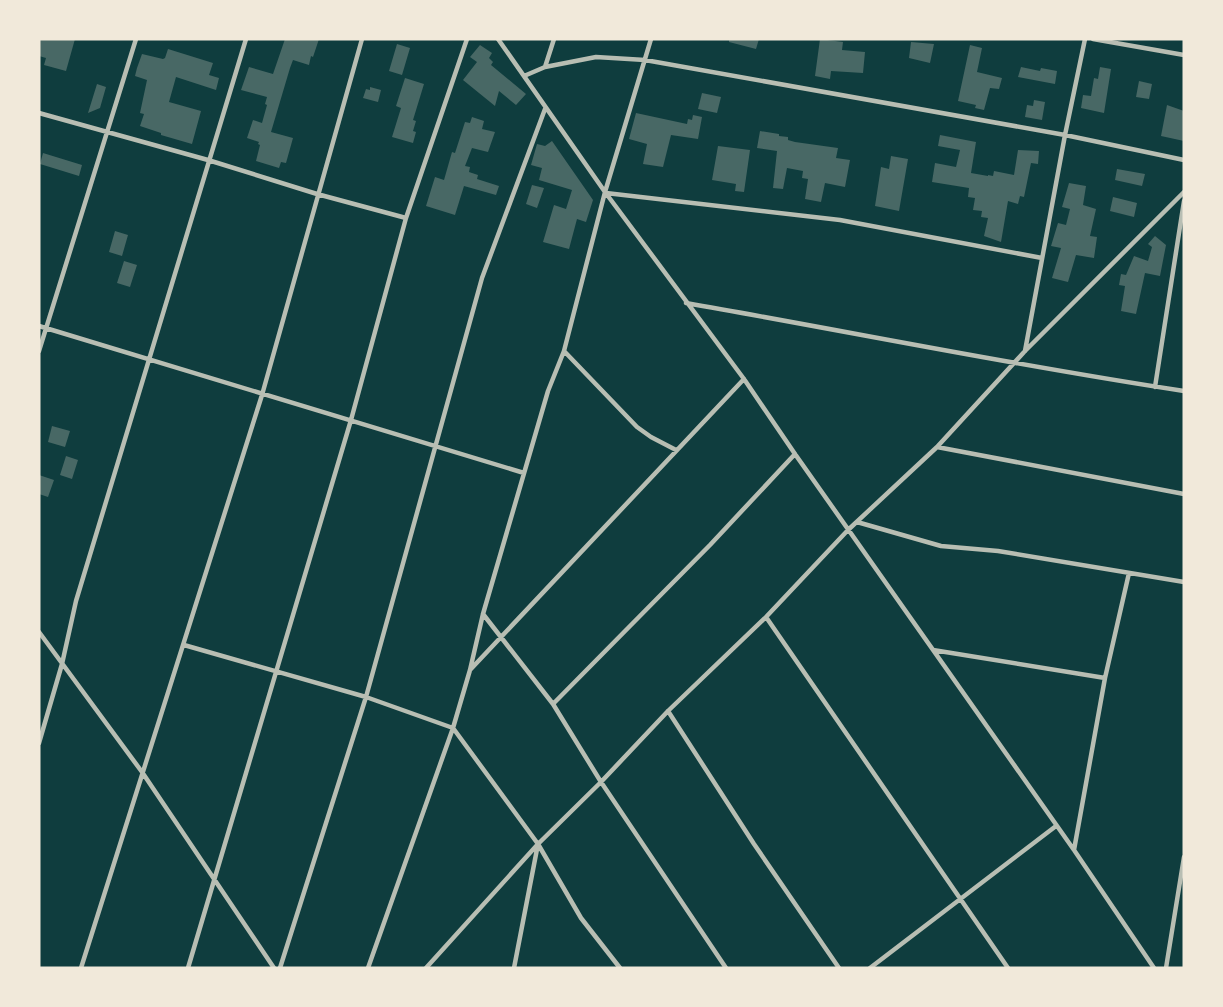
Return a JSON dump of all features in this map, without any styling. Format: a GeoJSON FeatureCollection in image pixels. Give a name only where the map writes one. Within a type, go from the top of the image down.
{"type":"FeatureCollection","features":[{"type":"Feature","properties":{"kind":"street"},"geometry":{"type":"LineString","coordinates":[[39,351],[136,39]]}},
{"type":"Feature","properties":{"kind":"street"},"geometry":{"type":"LineString","coordinates":[[39,743],[62,664],[76,601],[246,39]]}},
{"type":"Feature","properties":{"kind":"street"},"geometry":{"type":"LineString","coordinates":[[81,968],[262,395],[362,39]]}},
{"type":"Feature","properties":{"kind":"street"},"geometry":{"type":"LineString","coordinates":[[188,968],[351,420],[406,218],[467,39]]}},
{"type":"Feature","properties":{"kind":"street"},"geometry":{"type":"LineString","coordinates":[[498,39],[604,192],[744,379],[1154,968]]}},
{"type":"Feature","properties":{"kind":"street"},"geometry":{"type":"LineString","coordinates":[[545,67],[554,39]]}},
{"type":"Feature","properties":{"kind":"street"},"geometry":{"type":"LineString","coordinates":[[368,968],[453,728],[483,614],[548,391],[564,351],[604,192],[651,39]]}},
{"type":"Feature","properties":{"kind":"street"},"geometry":{"type":"LineString","coordinates":[[1025,351],[1085,39]]}},
{"type":"Feature","properties":{"kind":"street"},"geometry":{"type":"LineString","coordinates":[[1093,39],[1184,55]]}},
{"type":"Feature","properties":{"kind":"street"},"geometry":{"type":"LineString","coordinates":[[524,76],[545,67],[596,57],[645,60],[1065,135],[1184,160]]}},
{"type":"Feature","properties":{"kind":"street"},"geometry":{"type":"LineString","coordinates":[[280,968],[366,697],[482,278],[545,109]]}},
{"type":"Feature","properties":{"kind":"street"},"geometry":{"type":"LineString","coordinates":[[39,114],[208,160],[317,194],[406,218]]}},
{"type":"Feature","properties":{"kind":"street"},"geometry":{"type":"LineString","coordinates":[[604,192],[840,220],[1042,258]]}},
{"type":"Feature","properties":{"kind":"street"},"geometry":{"type":"LineString","coordinates":[[426,968],[538,844],[668,711],[766,617],[848,530],[938,447],[1025,351],[1184,192]]}},
{"type":"Feature","properties":{"kind":"street"},"geometry":{"type":"LineString","coordinates":[[1155,387],[1184,201]]}},
{"type":"Feature","properties":{"kind":"street"},"geometry":{"type":"LineString","coordinates":[[686,303],[1015,364],[1184,391]]}},
{"type":"Feature","properties":{"kind":"street"},"geometry":{"type":"LineString","coordinates":[[39,326],[524,473]]}},
{"type":"Feature","properties":{"kind":"street"},"geometry":{"type":"LineString","coordinates":[[564,351],[638,427],[651,437],[676,450]]}},
{"type":"Feature","properties":{"kind":"street"},"geometry":{"type":"LineString","coordinates":[[470,670],[744,379]]}},
{"type":"Feature","properties":{"kind":"street"},"geometry":{"type":"LineString","coordinates":[[938,447],[1184,494]]}},
{"type":"Feature","properties":{"kind":"street"},"geometry":{"type":"LineString","coordinates":[[553,704],[795,454]]}},
{"type":"Feature","properties":{"kind":"street"},"geometry":{"type":"LineString","coordinates":[[857,522],[941,546],[998,551],[1184,582]]}},
{"type":"Feature","properties":{"kind":"street"},"geometry":{"type":"LineString","coordinates":[[1074,850],[1105,678],[1129,573]]}},
{"type":"Feature","properties":{"kind":"street"},"geometry":{"type":"LineString","coordinates":[[483,614],[553,704],[601,782],[726,968]]}},
{"type":"Feature","properties":{"kind":"street"},"geometry":{"type":"LineString","coordinates":[[766,617],[1008,968]]}},
{"type":"Feature","properties":{"kind":"street"},"geometry":{"type":"LineString","coordinates":[[39,632],[142,772],[274,968]]}},
{"type":"Feature","properties":{"kind":"street"},"geometry":{"type":"LineString","coordinates":[[184,645],[366,697],[453,728],[538,844],[581,918],[620,968]]}},
{"type":"Feature","properties":{"kind":"street"},"geometry":{"type":"LineString","coordinates":[[933,650],[1105,678]]}},
{"type":"Feature","properties":{"kind":"street"},"geometry":{"type":"LineString","coordinates":[[668,711],[754,844],[839,968]]}},
{"type":"Feature","properties":{"kind":"street"},"geometry":{"type":"LineString","coordinates":[[870,968],[1056,826]]}},
{"type":"Feature","properties":{"kind":"street"},"geometry":{"type":"LineString","coordinates":[[514,968],[538,844]]}},
{"type":"Feature","properties":{"kind":"street"},"geometry":{"type":"LineString","coordinates":[[1166,968],[1184,857]]}},
{"type":"Feature","properties":{"kind":"building"},"geometry":{"type":"Polygon","coordinates":[[[39,39],[75,39],[66,71],[44,65],[46,58],[39,56],[39,39]]]}},
{"type":"Feature","properties":{"kind":"building"},"geometry":{"type":"Polygon","coordinates":[[[285,39],[319,39],[309,65],[293,60],[290,68],[271,132],[293,138],[286,163],[281,162],[279,168],[256,161],[259,142],[247,138],[253,120],[262,123],[267,97],[241,90],[249,67],[273,74],[285,39]]]}},
{"type":"Feature","properties":{"kind":"building"},"geometry":{"type":"Polygon","coordinates":[[[729,39],[759,39],[756,49],[729,42],[729,39]]]}},
{"type":"Feature","properties":{"kind":"building"},"geometry":{"type":"Polygon","coordinates":[[[820,39],[843,42],[842,50],[865,52],[863,73],[831,71],[830,79],[815,76],[820,39]]]}},
{"type":"Feature","properties":{"kind":"building"},"geometry":{"type":"Polygon","coordinates":[[[911,42],[934,44],[930,63],[909,58],[911,42]]]}},
{"type":"Feature","properties":{"kind":"building"},"geometry":{"type":"Polygon","coordinates":[[[397,44],[410,48],[402,75],[389,71],[397,44]]]}},
{"type":"Feature","properties":{"kind":"building"},"geometry":{"type":"Polygon","coordinates":[[[480,45],[492,53],[489,58],[493,62],[491,65],[526,94],[516,105],[499,91],[495,106],[463,80],[477,62],[470,57],[480,45]]]}},
{"type":"Feature","properties":{"kind":"building"},"geometry":{"type":"Polygon","coordinates":[[[970,45],[982,48],[977,72],[1002,78],[999,89],[990,88],[984,110],[975,108],[976,105],[958,101],[970,45]]]}},
{"type":"Feature","properties":{"kind":"building"},"geometry":{"type":"Polygon","coordinates":[[[168,49],[213,63],[209,75],[219,78],[216,90],[176,77],[169,102],[201,111],[192,144],[140,126],[144,114],[140,113],[147,80],[135,76],[142,54],[163,59],[168,49]]]}},
{"type":"Feature","properties":{"kind":"building"},"geometry":{"type":"Polygon","coordinates":[[[1021,67],[1040,71],[1041,68],[1057,71],[1055,84],[1018,77],[1021,67]]]}},
{"type":"Feature","properties":{"kind":"building"},"geometry":{"type":"Polygon","coordinates":[[[1100,67],[1111,69],[1104,113],[1081,108],[1083,95],[1091,96],[1094,78],[1098,79],[1100,67]]]}},
{"type":"Feature","properties":{"kind":"building"},"geometry":{"type":"Polygon","coordinates":[[[405,78],[424,84],[413,120],[416,121],[413,131],[416,132],[413,143],[392,137],[401,108],[396,106],[405,78]]]}},
{"type":"Feature","properties":{"kind":"building"},"geometry":{"type":"Polygon","coordinates":[[[1139,81],[1152,84],[1149,99],[1136,97],[1139,81]]]}},
{"type":"Feature","properties":{"kind":"building"},"geometry":{"type":"Polygon","coordinates":[[[97,84],[106,87],[100,108],[88,113],[97,84]]]}},
{"type":"Feature","properties":{"kind":"building"},"geometry":{"type":"Polygon","coordinates":[[[370,87],[381,90],[378,102],[363,98],[366,89],[370,90],[370,87]]]}},
{"type":"Feature","properties":{"kind":"building"},"geometry":{"type":"Polygon","coordinates":[[[702,93],[721,97],[717,113],[698,109],[702,93]]]}},
{"type":"Feature","properties":{"kind":"building"},"geometry":{"type":"Polygon","coordinates":[[[1034,100],[1045,102],[1042,120],[1025,117],[1027,105],[1033,106],[1034,100]]]}},
{"type":"Feature","properties":{"kind":"building"},"geometry":{"type":"Polygon","coordinates":[[[1167,105],[1184,111],[1184,141],[1161,136],[1167,105]]]}},
{"type":"Feature","properties":{"kind":"building"},"geometry":{"type":"Polygon","coordinates":[[[636,113],[687,124],[688,119],[692,120],[693,115],[702,117],[698,139],[671,135],[663,167],[643,164],[647,144],[629,139],[636,113]]]}},
{"type":"Feature","properties":{"kind":"building"},"geometry":{"type":"Polygon","coordinates":[[[472,117],[484,121],[482,129],[495,132],[488,152],[472,148],[465,166],[470,167],[469,172],[478,175],[477,179],[499,186],[496,195],[464,186],[455,215],[426,206],[435,177],[444,180],[452,152],[455,153],[465,122],[470,123],[472,117]]]}},
{"type":"Feature","properties":{"kind":"building"},"geometry":{"type":"Polygon","coordinates":[[[760,131],[779,134],[795,142],[838,148],[836,158],[850,160],[845,187],[825,183],[821,202],[805,199],[808,179],[802,178],[803,171],[787,168],[783,189],[773,188],[777,151],[757,148],[760,131]]]}},
{"type":"Feature","properties":{"kind":"building"},"geometry":{"type":"Polygon","coordinates":[[[940,135],[976,142],[971,173],[988,176],[993,176],[994,171],[1014,175],[1018,150],[1039,151],[1038,164],[1031,163],[1024,197],[1020,196],[1018,204],[1008,201],[1001,242],[984,236],[988,218],[981,217],[982,211],[973,210],[975,198],[968,197],[969,188],[932,182],[935,163],[956,167],[960,150],[938,146],[940,135]]]}},
{"type":"Feature","properties":{"kind":"building"},"geometry":{"type":"Polygon","coordinates":[[[552,141],[593,200],[586,222],[577,219],[569,249],[543,242],[554,205],[566,209],[572,190],[539,180],[542,168],[531,165],[537,144],[545,146],[552,141]]]}},
{"type":"Feature","properties":{"kind":"building"},"geometry":{"type":"Polygon","coordinates":[[[718,146],[750,150],[744,192],[735,191],[736,184],[712,180],[718,146]]]}},
{"type":"Feature","properties":{"kind":"building"},"geometry":{"type":"Polygon","coordinates":[[[43,153],[82,165],[79,176],[40,164],[43,153]]]}},
{"type":"Feature","properties":{"kind":"building"},"geometry":{"type":"Polygon","coordinates":[[[891,156],[908,159],[899,211],[875,206],[881,167],[889,169],[891,156]]]}},
{"type":"Feature","properties":{"kind":"building"},"geometry":{"type":"Polygon","coordinates":[[[1117,169],[1145,174],[1142,186],[1115,180],[1117,169]]]}},
{"type":"Feature","properties":{"kind":"building"},"geometry":{"type":"Polygon","coordinates":[[[1069,183],[1086,186],[1083,205],[1096,209],[1090,236],[1097,237],[1094,258],[1076,255],[1068,282],[1052,278],[1061,248],[1051,246],[1058,223],[1066,225],[1070,209],[1062,207],[1069,183]]]}},
{"type":"Feature","properties":{"kind":"building"},"geometry":{"type":"Polygon","coordinates":[[[532,185],[544,188],[537,208],[526,204],[532,185]]]}},
{"type":"Feature","properties":{"kind":"building"},"geometry":{"type":"Polygon","coordinates":[[[1113,197],[1137,203],[1134,217],[1110,211],[1113,197]]]}},
{"type":"Feature","properties":{"kind":"building"},"geometry":{"type":"Polygon","coordinates":[[[115,231],[128,235],[122,256],[109,252],[115,231]]]}},
{"type":"Feature","properties":{"kind":"building"},"geometry":{"type":"Polygon","coordinates":[[[1155,236],[1166,245],[1160,276],[1145,273],[1136,314],[1121,311],[1125,286],[1119,285],[1121,274],[1126,275],[1134,256],[1148,261],[1152,247],[1148,244],[1155,236]]]}},
{"type":"Feature","properties":{"kind":"building"},"geometry":{"type":"Polygon","coordinates":[[[124,261],[137,265],[130,287],[117,283],[124,261]]]}},
{"type":"Feature","properties":{"kind":"building"},"geometry":{"type":"Polygon","coordinates":[[[52,426],[70,431],[65,447],[48,442],[52,426]]]}},
{"type":"Feature","properties":{"kind":"building"},"geometry":{"type":"Polygon","coordinates":[[[66,456],[78,460],[72,479],[60,475],[66,456]]]}},
{"type":"Feature","properties":{"kind":"building"},"geometry":{"type":"Polygon","coordinates":[[[39,475],[54,480],[48,497],[39,494],[39,475]]]}}]}
